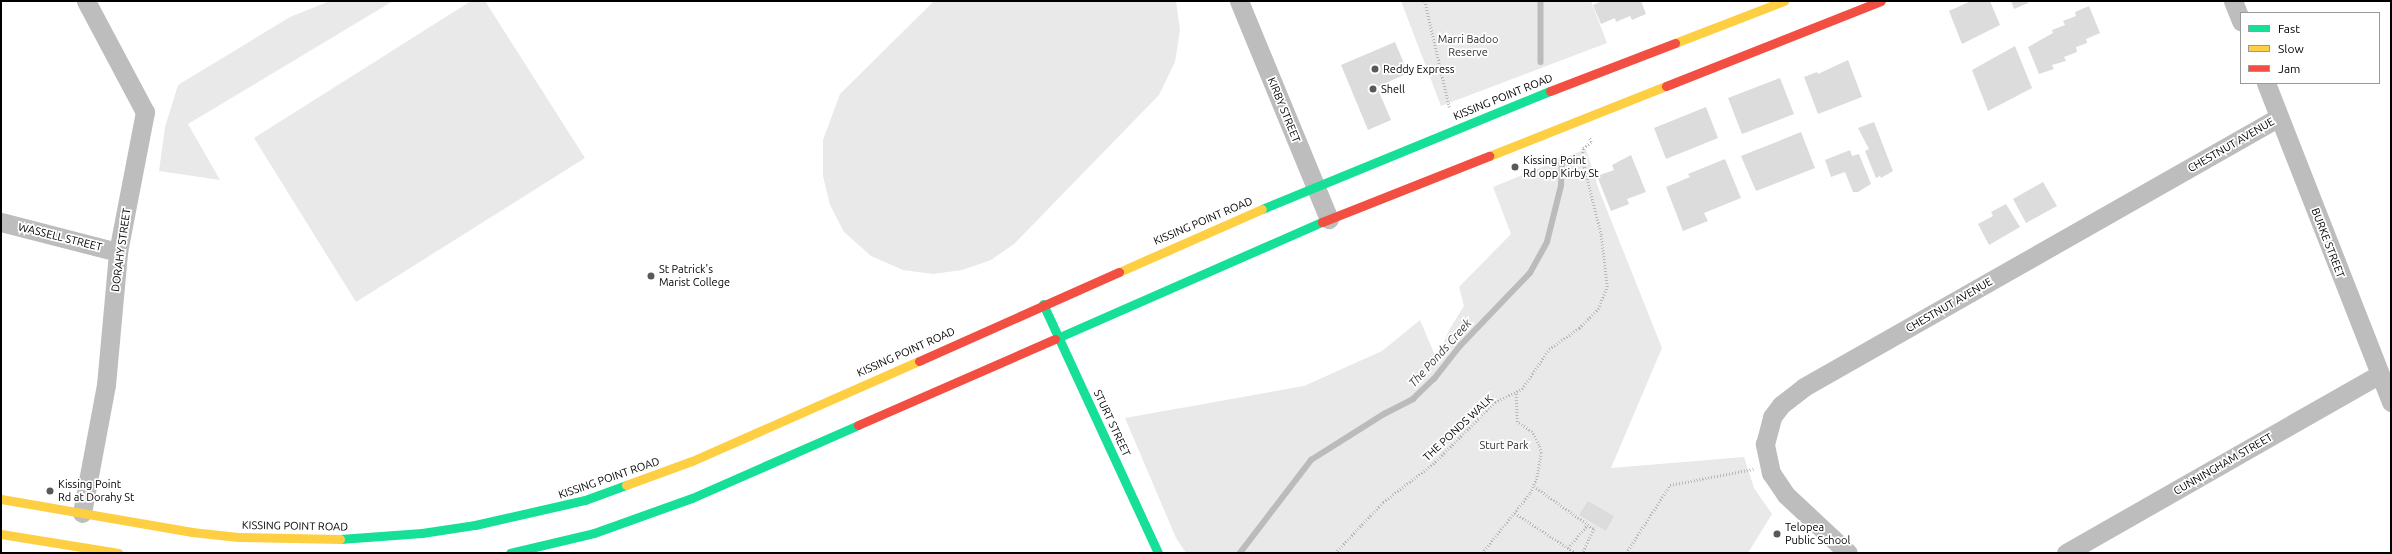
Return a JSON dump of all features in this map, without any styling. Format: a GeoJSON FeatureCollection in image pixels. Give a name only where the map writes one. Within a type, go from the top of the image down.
{"type":"FeatureCollection","features":[{"type":"Feature","properties":{"kind":"main road","name":"KISSING POINT ROAD"},"geometry":{"type":"LineString","coordinates":[[1,499],[238,537],[322,540],[422,533],[541,512],[629,486],[692,461],[1043,304],[1315,186],[1517,104],[1784,1]]}},
{"type":"Feature","properties":{"kind":"main road"},"geometry":{"type":"LineString","coordinates":[[510,553],[594,533],[692,498],[1329,219],[1881,1]]}},
{"type":"Feature","properties":{"kind":"main road","name":"STURT STREET"},"geometry":{"type":"LineString","coordinates":[[1043,304],[1103,430],[1158,553]]}},
{"type":"Feature","properties":{"kind":"main road"},"geometry":{"type":"LineString","coordinates":[[1,534],[118,553]]}},
{"type":"Feature","properties":{"kind":"street","name":"DORAHY STREET"},"geometry":{"type":"LineString","coordinates":[[82,513],[106,385],[118,252],[145,112],[86,1]]}},
{"type":"Feature","properties":{"kind":"street","name":"KIRBY STREET"},"geometry":{"type":"LineString","coordinates":[[1239,1],[1329,219]]}},
{"type":"Feature","properties":{"kind":"street"},"geometry":{"type":"LineString","coordinates":[[2233,1],[2240,18]]}},
{"type":"Feature","properties":{"kind":"street","name":"BURKE STREET"},"geometry":{"type":"LineString","coordinates":[[2266,84],[2391,402]]}},
{"type":"Feature","properties":{"kind":"street","name":"CHESTNUT AVENUE"},"geometry":{"type":"LineString","coordinates":[[1848,553],[1786,495],[1769,466],[1766,444],[1768,429],[1772,417],[1792,395],[2279,117]]}},
{"type":"Feature","properties":{"kind":"street","name":"WASSELL STREET"},"geometry":{"type":"LineString","coordinates":[[1,222],[118,252]]}},
{"type":"Feature","properties":{"kind":"street","name":"CUNNINGHAM STREET"},"geometry":{"type":"LineString","coordinates":[[2066,553],[2380,374]]}},
{"type":"Feature","properties":{"kind":"path"},"geometry":{"type":"LineString","coordinates":[[1425,1],[1450,110]]}},
{"type":"Feature","properties":{"kind":"path","name":"THE PONDS WALK"},"geometry":{"type":"LineString","coordinates":[[1336,553],[1383,502],[1433,464],[1495,402],[1522,389],[1549,349],[1579,328],[1598,309],[1607,287],[1601,235],[1582,159],[1583,148],[1591,142],[1590,137]]}},
{"type":"Feature","properties":{"kind":"path"},"geometry":{"type":"LineString","coordinates":[[1482,553],[1515,514],[1534,486],[1540,449],[1536,437],[1518,422],[1516,392]]}},
{"type":"Feature","properties":{"kind":"path"},"geometry":{"type":"LineString","coordinates":[[1626,553],[1670,485],[1769,466]]}},
{"type":"Feature","properties":{"kind":"path"},"geometry":{"type":"LineString","coordinates":[[1534,486],[1594,529],[1583,553]]}},
{"type":"Feature","properties":{"kind":"path"},"geometry":{"type":"LineString","coordinates":[[1515,514],[1576,553]]}},
{"type":"Feature","properties":{"kind":"path"},"geometry":{"type":"LineString","coordinates":[[1568,548],[1587,525]]}},
{"type":"Feature","properties":{"kind":"green space"},"geometry":{"type":"Polygon","coordinates":[[[330,1],[393,1],[188,124],[220,180],[159,171],[165,127],[178,85],[290,17],[330,1]]]}},
{"type":"Feature","properties":{"kind":"green space"},"geometry":{"type":"Polygon","coordinates":[[[471,1],[485,1],[585,158],[356,302],[254,138],[471,1]]]}},
{"type":"Feature","properties":{"kind":"green space"},"geometry":{"type":"Polygon","coordinates":[[[934,1],[1176,1],[1180,30],[1175,62],[1159,95],[1014,244],[991,260],[962,270],[933,274],[903,270],[871,256],[844,232],[830,205],[823,176],[823,140],[840,94],[934,1]]]}},
{"type":"Feature","properties":{"kind":"green space","name":"Marri Badoo Reserve"},"geometry":{"type":"Polygon","coordinates":[[[1401,1],[1591,1],[1607,43],[1441,106],[1401,1]]]}},
{"type":"Feature","properties":{"kind":"green space","name":"Sturt Park"},"geometry":{"type":"Polygon","coordinates":[[[1586,149],[1599,190],[1662,348],[1611,468],[1744,457],[1754,488],[1772,514],[1748,553],[1186,553],[1176,538],[1125,418],[1304,386],[1382,351],[1420,320],[1437,360],[1449,330],[1464,306],[1459,287],[1511,234],[1493,187],[1586,149]]]}},
{"type":"Feature","properties":{"kind":"building"},"geometry":{"type":"Polygon","coordinates":[[[1602,1],[1641,1],[1646,14],[1632,20],[1630,16],[1616,22],[1615,18],[1601,24],[1593,5],[1602,1]]]}},
{"type":"Feature","properties":{"kind":"building"},"geometry":{"type":"Polygon","coordinates":[[[1971,1],[1990,1],[2000,25],[1962,44],[1949,11],[1971,1]]]}},
{"type":"Feature","properties":{"kind":"building"},"geometry":{"type":"Polygon","coordinates":[[[2011,1],[2027,1],[2028,3],[2014,9],[2011,1]]]}},
{"type":"Feature","properties":{"kind":"building"},"geometry":{"type":"Polygon","coordinates":[[[2089,6],[2100,33],[2086,39],[2087,43],[2076,47],[2077,52],[2064,57],[2066,61],[2052,65],[2054,69],[2039,74],[2028,47],[2053,33],[2052,30],[2065,25],[2063,21],[2076,16],[2075,12],[2089,6]]]}},
{"type":"Feature","properties":{"kind":"building","name":"Reddy Express"},"geometry":{"type":"Polygon","coordinates":[[[1395,42],[1408,73],[1377,87],[1391,120],[1368,130],[1341,65],[1395,42]]]}},
{"type":"Feature","properties":{"kind":"building"},"geometry":{"type":"Polygon","coordinates":[[[2015,46],[2032,88],[1988,111],[1972,70],[2015,46]]]}},
{"type":"Feature","properties":{"kind":"building"},"geometry":{"type":"Polygon","coordinates":[[[1848,60],[1862,97],[1818,114],[1804,77],[1817,72],[1818,74],[1848,60]]]}},
{"type":"Feature","properties":{"kind":"building"},"geometry":{"type":"Polygon","coordinates":[[[1780,78],[1794,114],[1742,134],[1728,98],[1780,78]]]}},
{"type":"Feature","properties":{"kind":"building"},"geometry":{"type":"Polygon","coordinates":[[[1706,107],[1718,138],[1666,159],[1654,128],[1706,107]]]}},
{"type":"Feature","properties":{"kind":"building"},"geometry":{"type":"Polygon","coordinates":[[[1874,122],[1893,171],[1881,178],[1880,176],[1876,178],[1865,151],[1869,149],[1858,128],[1874,122]]]}},
{"type":"Feature","properties":{"kind":"building"},"geometry":{"type":"Polygon","coordinates":[[[1801,132],[1815,168],[1756,191],[1741,156],[1801,132]]]}},
{"type":"Feature","properties":{"kind":"building"},"geometry":{"type":"Polygon","coordinates":[[[1850,150],[1852,156],[1859,154],[1871,184],[1858,192],[1853,192],[1845,172],[1831,177],[1825,160],[1850,150]]]}},
{"type":"Feature","properties":{"kind":"building"},"geometry":{"type":"Polygon","coordinates":[[[1631,155],[1646,192],[1627,199],[1629,204],[1611,211],[1597,176],[1614,170],[1612,165],[1631,155]]]}},
{"type":"Feature","properties":{"kind":"building"},"geometry":{"type":"Polygon","coordinates":[[[1725,159],[1741,198],[1704,213],[1708,221],[1683,231],[1666,187],[1690,177],[1688,174],[1725,159]]]}},
{"type":"Feature","properties":{"kind":"building"},"geometry":{"type":"Polygon","coordinates":[[[2043,182],[2057,206],[2026,223],[2013,199],[2043,182]]]}},
{"type":"Feature","properties":{"kind":"building"},"geometry":{"type":"Polygon","coordinates":[[[2006,204],[2020,227],[1989,245],[1978,224],[1993,216],[1991,212],[2006,204]]]}},
{"type":"Feature","properties":{"kind":"building"},"geometry":{"type":"Polygon","coordinates":[[[1588,501],[1614,516],[1606,531],[1579,515],[1588,501]]]}},
{"type":"Feature","properties":{"kind":"waterway","name":"The Ponds Creek"},"geometry":{"type":"LineString","coordinates":[[1541,1],[1541,62]]}},
{"type":"Feature","properties":{"kind":"waterway","name":"The Ponds Creek"},"geometry":{"type":"LineString","coordinates":[[1240,553],[1311,460],[1384,414],[1413,399],[1434,379],[1460,346],[1530,273],[1547,242],[1561,186],[1562,158]]}},
{"type":"Feature","properties":{"kind":"traffic: fast"},"geometry":{"type":"LineString","coordinates":[[1262,209],[1550,91]]}},
{"type":"Feature","properties":{"kind":"traffic: fast"},"geometry":{"type":"LineString","coordinates":[[1055,339],[1322,222]]}},
{"type":"Feature","properties":{"kind":"traffic: fast"},"geometry":{"type":"LineString","coordinates":[[1043,304],[1158,553]]}},
{"type":"Feature","properties":{"kind":"traffic: fast"},"geometry":{"type":"LineString","coordinates":[[510,553],[594,533],[692,498],[858,425]]}},
{"type":"Feature","properties":{"kind":"traffic: fast"},"geometry":{"type":"LineString","coordinates":[[340,539],[422,533],[475,525],[585,500],[626,485]]}},
{"type":"Feature","properties":{"kind":"traffic: slow"},"geometry":{"type":"LineString","coordinates":[[1675,43],[1784,1]]}},
{"type":"Feature","properties":{"kind":"traffic: slow"},"geometry":{"type":"LineString","coordinates":[[1489,156],[1666,86]]}},
{"type":"Feature","properties":{"kind":"traffic: slow"},"geometry":{"type":"LineString","coordinates":[[1119,272],[1262,209]]}},
{"type":"Feature","properties":{"kind":"traffic: slow"},"geometry":{"type":"LineString","coordinates":[[626,485],[692,461],[919,361]]}},
{"type":"Feature","properties":{"kind":"traffic: slow"},"geometry":{"type":"LineString","coordinates":[[1,499],[192,532],[238,537],[340,539]]}},
{"type":"Feature","properties":{"kind":"traffic: slow"},"geometry":{"type":"LineString","coordinates":[[1,534],[118,553]]}},
{"type":"Feature","properties":{"kind":"traffic: jam"},"geometry":{"type":"LineString","coordinates":[[1666,86],[1881,1]]}},
{"type":"Feature","properties":{"kind":"traffic: jam"},"geometry":{"type":"LineString","coordinates":[[1550,91],[1675,43]]}},
{"type":"Feature","properties":{"kind":"traffic: jam"},"geometry":{"type":"LineString","coordinates":[[1322,222],[1489,156]]}},
{"type":"Feature","properties":{"kind":"traffic: jam"},"geometry":{"type":"LineString","coordinates":[[919,361],[1119,272]]}},
{"type":"Feature","properties":{"kind":"traffic: jam"},"geometry":{"type":"LineString","coordinates":[[858,425],[1055,339]]}},
{"type":"Feature","properties":{"kind":"place","name":"Reddy Express"},"geometry":{"type":"Point","coordinates":[1375,69]}},
{"type":"Feature","properties":{"kind":"place","name":"Shell"},"geometry":{"type":"Point","coordinates":[1373,89]}},
{"type":"Feature","properties":{"kind":"place","name":"Kissing Point Rd opp Kirby St"},"geometry":{"type":"Point","coordinates":[1515,167]}},
{"type":"Feature","properties":{"kind":"place","name":"St Patrick's Marist College"},"geometry":{"type":"Point","coordinates":[651,276]}},
{"type":"Feature","properties":{"kind":"place","name":"Kissing Point Rd at Dorahy St"},"geometry":{"type":"Point","coordinates":[50,491]}},
{"type":"Feature","properties":{"kind":"place","name":"Telopea Public School"},"geometry":{"type":"Point","coordinates":[1777,534]}}]}
